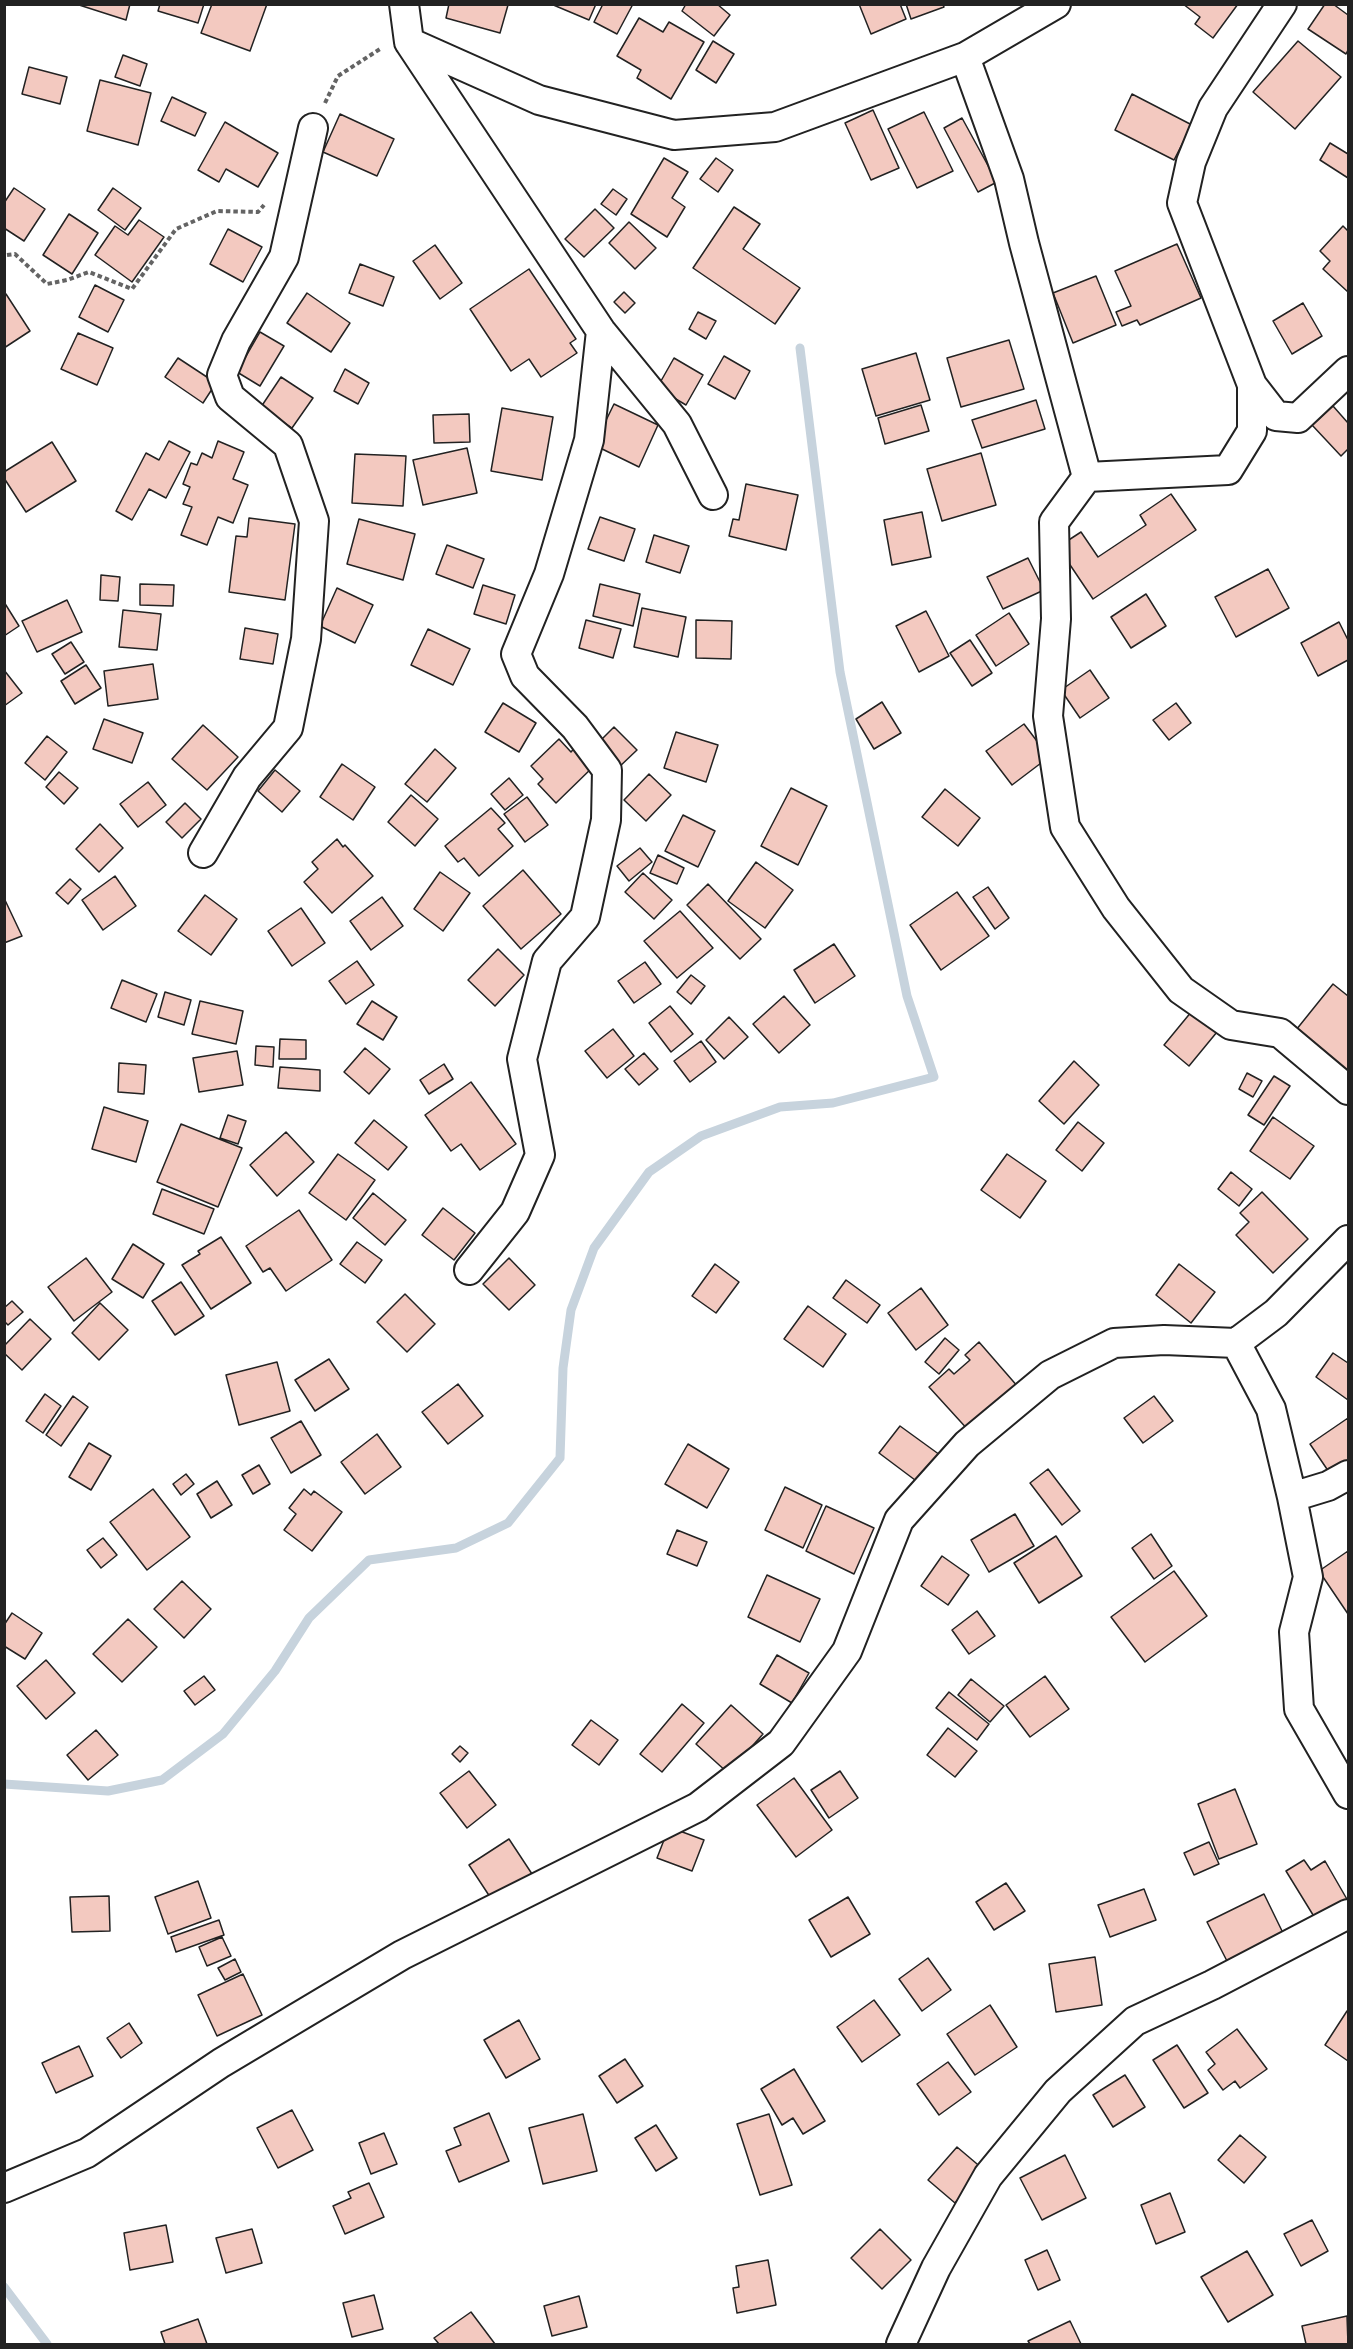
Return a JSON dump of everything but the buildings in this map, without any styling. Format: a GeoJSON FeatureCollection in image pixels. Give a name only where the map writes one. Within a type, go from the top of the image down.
{"type":"FeatureCollection","features":[{"type":"Feature","properties":{"kind":"street"},"geometry":{"type":"LineString","coordinates":[[404,4],[396,44],[601,331],[676,424],[713,495]]}},
{"type":"Feature","properties":{"kind":"street"},"geometry":{"type":"LineString","coordinates":[[396,44],[539,100],[674,135],[775,127],[965,57],[1056,4]]}},
{"type":"Feature","properties":{"kind":"street"},"geometry":{"type":"LineString","coordinates":[[1282,4],[1213,108],[1191,162],[1182,203],[1252,384],[1276,416],[1298,418],[1348,370]]}},
{"type":"Feature","properties":{"kind":"street"},"geometry":{"type":"LineString","coordinates":[[965,57],[1009,178],[1024,243],[1087,477]]}},
{"type":"Feature","properties":{"kind":"street"},"geometry":{"type":"LineString","coordinates":[[202,853],[247,777],[288,728],[306,639],[314,521],[288,445],[230,397],[222,375],[236,341],[284,257],[313,128]]}},
{"type":"Feature","properties":{"kind":"street"},"geometry":{"type":"LineString","coordinates":[[469,1270],[514,1212],[540,1155],[522,1059],[547,961],[585,917],[606,820],[607,770],[575,728],[525,676],[516,654],[549,574],[589,440],[601,331]]}},
{"type":"Feature","properties":{"kind":"street"},"geometry":{"type":"LineString","coordinates":[[1087,477],[1228,470],[1252,431],[1252,384]]}},
{"type":"Feature","properties":{"kind":"street"},"geometry":{"type":"LineString","coordinates":[[1087,477],[1054,522],[1056,619],[1048,716],[1065,827],[1116,908],[1181,990],[1231,1025],[1280,1033],[1348,1090]]}},
{"type":"Feature","properties":{"kind":"street"},"geometry":{"type":"LineString","coordinates":[[4,2188],[87,2153],[221,2063],[402,1955],[698,1807],[781,1743],[847,1651],[899,1520],[967,1444],[1050,1375],[1114,1343],[1164,1340],[1236,1343],[1276,1313],[1348,1240]]}},
{"type":"Feature","properties":{"kind":"street"},"geometry":{"type":"LineString","coordinates":[[1236,1343],[1271,1409],[1308,1577],[1294,1632],[1299,1709],[1348,1794]]}},
{"type":"Feature","properties":{"kind":"street"},"geometry":{"type":"LineString","coordinates":[[1292,1497],[1328,1486],[1348,1476]]}},
{"type":"Feature","properties":{"kind":"street"},"geometry":{"type":"LineString","coordinates":[[901,2344],[936,2268],[988,2176],[1058,2091],[1135,2021],[1348,1914]]}},
{"type":"Feature","properties":{"kind":"path"},"geometry":{"type":"LineString","coordinates":[[313,128],[338,76],[396,44]]}},
{"type":"Feature","properties":{"kind":"path"},"geometry":{"type":"LineString","coordinates":[[7,255],[15,254],[47,284],[89,272],[132,289],[176,229],[217,210],[258,212],[265,204]]}},
{"type":"Feature","properties":{"kind":"waterway"},"geometry":{"type":"LineString","coordinates":[[4,1784],[108,1791],[162,1780],[223,1734],[275,1671],[309,1618],[369,1560],[456,1548],[508,1523],[560,1458],[563,1368],[571,1310],[594,1248],[649,1172],[701,1136],[780,1107],[833,1103],[934,1077],[907,996],[840,672],[800,348]]}},
{"type":"Feature","properties":{"kind":"waterway"},"geometry":{"type":"LineString","coordinates":[[4,2287],[47,2344]]}}]}
